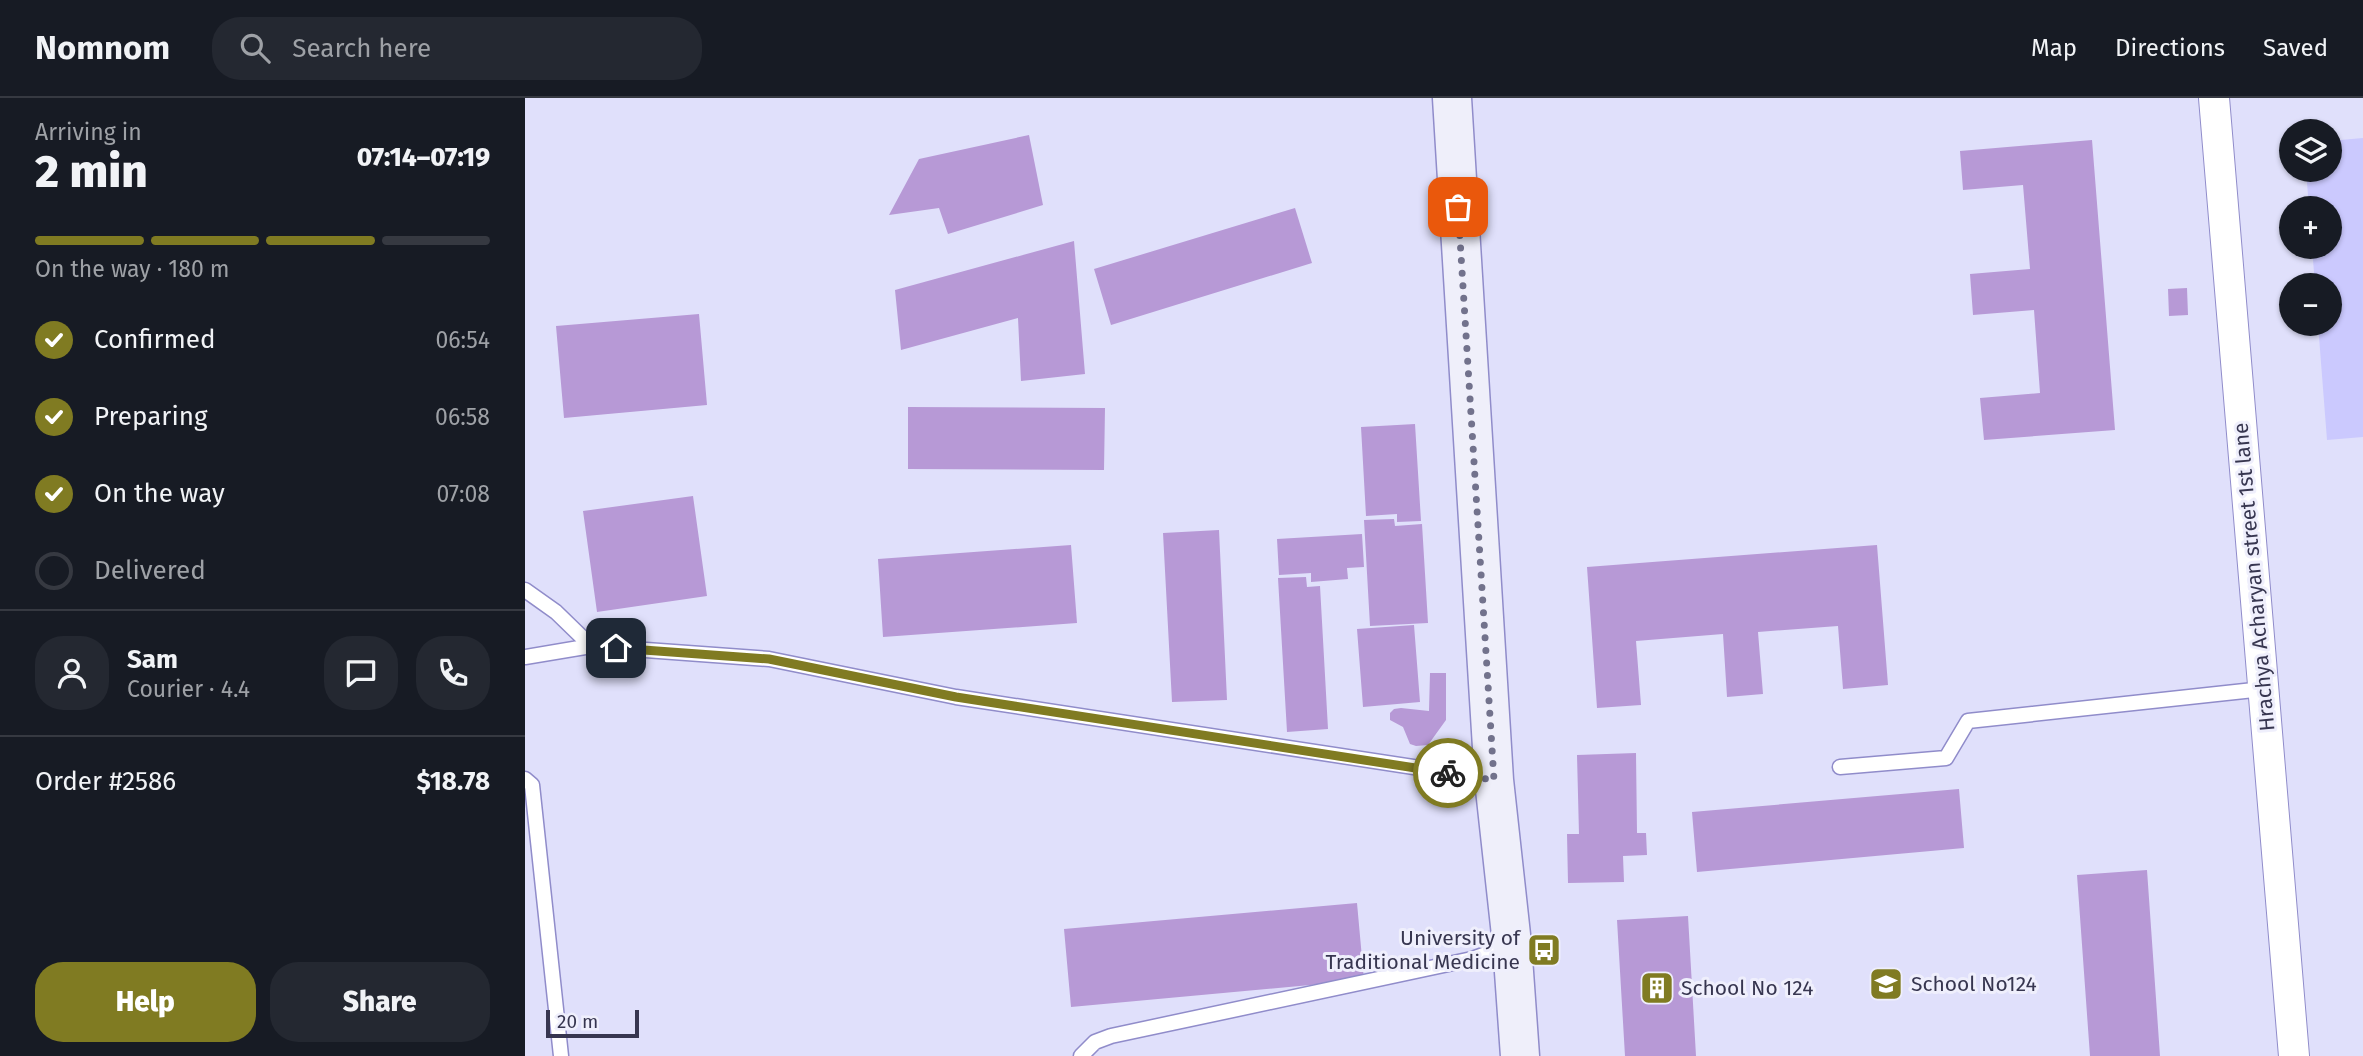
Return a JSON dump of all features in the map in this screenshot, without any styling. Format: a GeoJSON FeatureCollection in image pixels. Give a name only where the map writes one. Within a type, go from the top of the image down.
{"type":"FeatureCollection","features":[{"type":"Feature","properties":{"kind":"main road"},"geometry":{"type":"LineString","coordinates":[[1452,98],[1494,780],[1512,944],[1520,1056]]}},
{"type":"Feature","properties":{"kind":"street","name":"Hrachya Acharyan street 1st lane"},"geometry":{"type":"LineString","coordinates":[[2214,98],[2294,1056]]}},
{"type":"Feature","properties":{"kind":"lane"},"geometry":{"type":"LineString","coordinates":[[525,590],[556,612],[591,646]]}},
{"type":"Feature","properties":{"kind":"lane"},"geometry":{"type":"LineString","coordinates":[[525,657],[591,646],[769,659],[956,697],[1494,780]]}},
{"type":"Feature","properties":{"kind":"lane"},"geometry":{"type":"LineString","coordinates":[[1840,767],[1946,758],[1968,721],[2263,689]]}},
{"type":"Feature","properties":{"kind":"lane"},"geometry":{"type":"LineString","coordinates":[[525,779],[532,785],[561,1056]]}},
{"type":"Feature","properties":{"kind":"lane"},"geometry":{"type":"LineString","coordinates":[[1081,1056],[1095,1042],[1111,1036],[1472,958],[1512,944]]}},
{"type":"Feature","properties":{"kind":"shaded area"},"geometry":{"type":"Polygon","coordinates":[[[2363,138],[2363,437],[2327,440],[2319,336],[2342,336],[2342,273],[2314,273],[2313,259],[2342,259],[2342,196],[2308,196],[2307,182],[2342,182],[2342,140],[2363,138]]]}},
{"type":"Feature","properties":{"kind":"building"},"geometry":{"type":"Polygon","coordinates":[[[1029,135],[1043,205],[948,234],[939,208],[889,215],[919,159],[1029,135]]]}},
{"type":"Feature","properties":{"kind":"building"},"geometry":{"type":"Polygon","coordinates":[[[2092,140],[2115,430],[1984,440],[1980,398],[2040,393],[2034,310],[1973,315],[1970,274],[2030,269],[2023,185],[1963,190],[1960,151],[2092,140]]]}},
{"type":"Feature","properties":{"kind":"building"},"geometry":{"type":"Polygon","coordinates":[[[1295,208],[1312,263],[1111,325],[1094,269],[1295,208]]]}},
{"type":"Feature","properties":{"kind":"building"},"geometry":{"type":"Polygon","coordinates":[[[1074,241],[1085,374],[1021,381],[1018,318],[901,350],[895,290],[1074,241]]]}},
{"type":"Feature","properties":{"kind":"building"},"geometry":{"type":"Polygon","coordinates":[[[2187,288],[2188,315],[2169,316],[2168,289],[2187,288]]]}},
{"type":"Feature","properties":{"kind":"building"},"geometry":{"type":"Polygon","coordinates":[[[699,314],[707,405],[564,418],[556,326],[699,314]]]}},
{"type":"Feature","properties":{"kind":"building"},"geometry":{"type":"Polygon","coordinates":[[[908,407],[1105,408],[1104,470],[908,469],[908,407]]]}},
{"type":"Feature","properties":{"kind":"building"},"geometry":{"type":"Polygon","coordinates":[[[1415,424],[1421,521],[1397,522],[1397,514],[1366,516],[1361,427],[1415,424]]]}},
{"type":"Feature","properties":{"kind":"building"},"geometry":{"type":"Polygon","coordinates":[[[693,496],[707,596],[597,612],[583,511],[693,496]]]}},
{"type":"Feature","properties":{"kind":"building"},"geometry":{"type":"Polygon","coordinates":[[[1394,519],[1395,526],[1422,524],[1428,623],[1370,626],[1364,520],[1394,519]]]}},
{"type":"Feature","properties":{"kind":"building"},"geometry":{"type":"Polygon","coordinates":[[[1219,530],[1227,700],[1172,702],[1163,533],[1219,530]]]}},
{"type":"Feature","properties":{"kind":"building"},"geometry":{"type":"Polygon","coordinates":[[[1362,534],[1364,567],[1347,568],[1348,579],[1311,582],[1311,573],[1279,575],[1277,539],[1362,534]]]}},
{"type":"Feature","properties":{"kind":"building"},"geometry":{"type":"Polygon","coordinates":[[[1071,545],[1077,623],[883,637],[878,559],[1071,545]]]}},
{"type":"Feature","properties":{"kind":"building"},"geometry":{"type":"Polygon","coordinates":[[[1877,545],[1888,685],[1843,689],[1838,626],[1758,632],[1763,694],[1727,697],[1723,634],[1636,641],[1641,705],[1597,708],[1587,567],[1877,545]]]}},
{"type":"Feature","properties":{"kind":"building"},"geometry":{"type":"Polygon","coordinates":[[[1306,577],[1307,587],[1320,586],[1328,729],[1287,732],[1278,578],[1306,577]]]}},
{"type":"Feature","properties":{"kind":"building"},"geometry":{"type":"Polygon","coordinates":[[[1414,625],[1420,702],[1363,707],[1357,629],[1414,625]]]}},
{"type":"Feature","properties":{"kind":"building"},"geometry":{"type":"Polygon","coordinates":[[[1430,673],[1446,673],[1446,720],[1428,745],[1416,746],[1410,744],[1403,727],[1390,720],[1390,713],[1401,708],[1429,711],[1430,673]]]}},
{"type":"Feature","properties":{"kind":"building"},"geometry":{"type":"Polygon","coordinates":[[[1636,753],[1637,833],[1646,833],[1647,855],[1623,856],[1624,882],[1568,883],[1567,834],[1579,834],[1577,755],[1636,753]]]}},
{"type":"Feature","properties":{"kind":"building"},"geometry":{"type":"Polygon","coordinates":[[[1959,789],[1964,848],[1697,872],[1692,812],[1959,789]]]}},
{"type":"Feature","properties":{"kind":"building"},"geometry":{"type":"Polygon","coordinates":[[[2147,870],[2160,1056],[2090,1056],[2077,875],[2147,870]]]}},
{"type":"Feature","properties":{"kind":"building"},"geometry":{"type":"Polygon","coordinates":[[[1357,903],[1364,980],[1071,1007],[1064,929],[1357,903]]]}},
{"type":"Feature","properties":{"kind":"building","name":"School No 124"},"geometry":{"type":"Polygon","coordinates":[[[1688,916],[1696,1056],[1625,1056],[1617,920],[1688,916]]]}},
{"type":"Feature","properties":{"kind":"way so far"},"geometry":{"type":"LineString","coordinates":[[1448,773],[1494,780],[1458,207]]}},
{"type":"Feature","properties":{"kind":"place","name":"University of Traditional Medicine"},"geometry":{"type":"Point","coordinates":[1544,950]}},
{"type":"Feature","properties":{"kind":"place","name":"School No124"},"geometry":{"type":"Point","coordinates":[1886,984]}},
{"type":"Feature","properties":{"kind":"place","name":"School No 124"},"geometry":{"type":"Point","coordinates":[1657,988]}},
{"type":"Feature","properties":{"kind":"route"},"geometry":{"type":"LineString","coordinates":[[616,648],[769,659],[956,697],[1448,773]]}}]}
